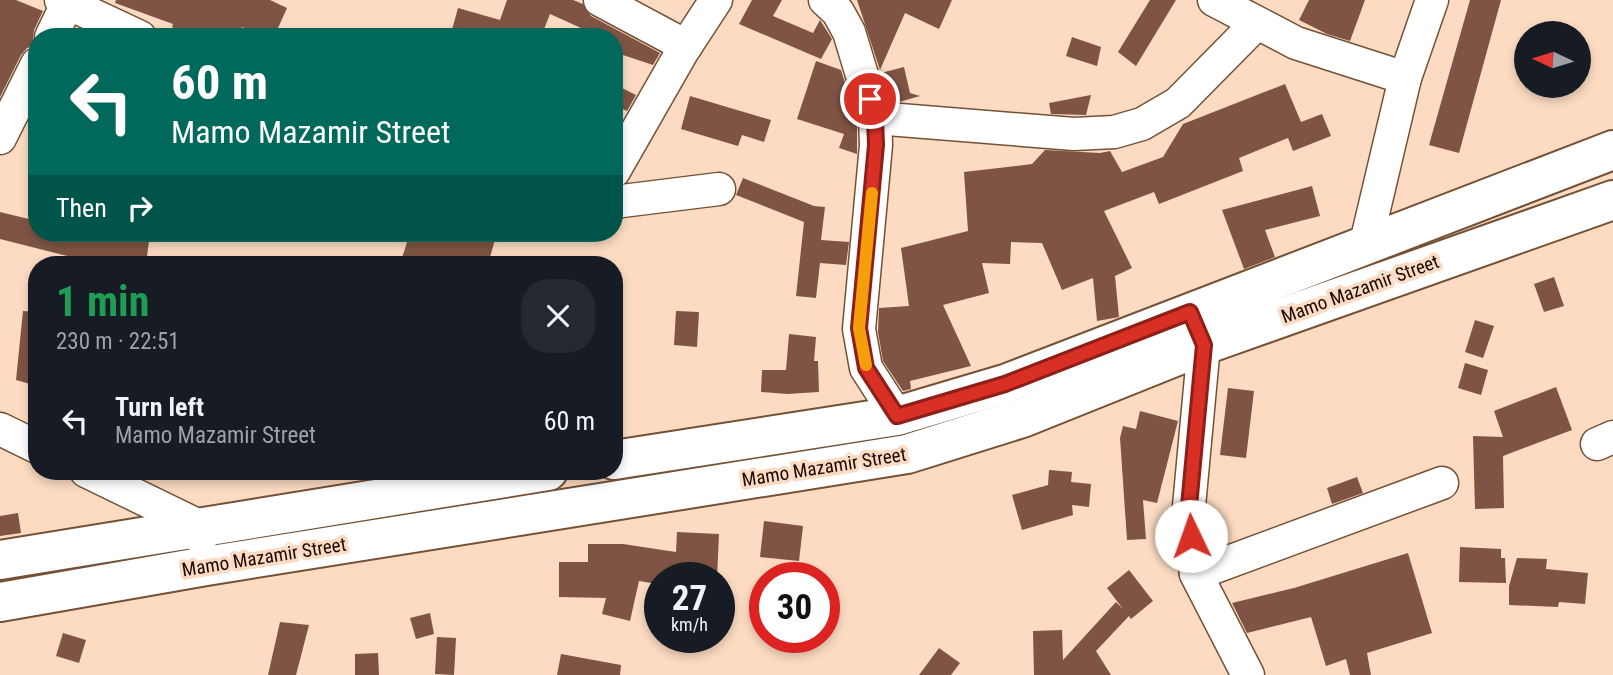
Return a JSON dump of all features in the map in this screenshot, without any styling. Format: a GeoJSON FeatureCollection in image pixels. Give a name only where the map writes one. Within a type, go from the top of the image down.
{"type":"FeatureCollection","features":[{"type":"Feature","properties":{"kind":"main road","name":"Mamo Mazamir Street"},"geometry":{"type":"LineString","coordinates":[[0,602],[206,566],[907,454],[1022,418],[1366,243],[1613,150]]}},
{"type":"Feature","properties":{"kind":"main road","name":"Mamo Mazamir Street"},"geometry":{"type":"LineString","coordinates":[[623,459],[897,416],[1197,328],[1613,200]]}},
{"type":"Feature","properties":{"kind":"main road"},"geometry":{"type":"LineString","coordinates":[[0,559],[491,480]]}},
{"type":"Feature","properties":{"kind":"street"},"geometry":{"type":"LineString","coordinates":[[600,0],[686,46]]}},
{"type":"Feature","properties":{"kind":"street"},"geometry":{"type":"LineString","coordinates":[[623,155],[686,46],[716,0]]}},
{"type":"Feature","properties":{"kind":"street"},"geometry":{"type":"LineString","coordinates":[[825,0],[838,12],[849,32],[875,118],[876,145],[859,328],[866,368],[897,416]]}},
{"type":"Feature","properties":{"kind":"street"},"geometry":{"type":"LineString","coordinates":[[1214,0],[1296,43],[1405,78]]}},
{"type":"Feature","properties":{"kind":"street"},"geometry":{"type":"LineString","coordinates":[[1366,243],[1405,78],[1432,0]]}},
{"type":"Feature","properties":{"kind":"street"},"geometry":{"type":"LineString","coordinates":[[55,28],[66,1],[121,28]]}},
{"type":"Feature","properties":{"kind":"street"},"geometry":{"type":"LineString","coordinates":[[875,118],[1074,134],[1114,132],[1142,124],[1178,103],[1257,23]]}},
{"type":"Feature","properties":{"kind":"street"},"geometry":{"type":"LineString","coordinates":[[0,138],[28,82]]}},
{"type":"Feature","properties":{"kind":"street"},"geometry":{"type":"LineString","coordinates":[[623,201],[719,189]]}},
{"type":"Feature","properties":{"kind":"street"},"geometry":{"type":"LineString","coordinates":[[1197,328],[1188,517],[1196,574],[1243,673]]}},
{"type":"Feature","properties":{"kind":"street"},"geometry":{"type":"LineString","coordinates":[[0,429],[28,443]]}},
{"type":"Feature","properties":{"kind":"street"},"geometry":{"type":"LineString","coordinates":[[104,480],[199,526],[206,566]]}},
{"type":"Feature","properties":{"kind":"street"},"geometry":{"type":"LineString","coordinates":[[1196,574],[1442,483]]}},
{"type":"Feature","properties":{"kind":"building"},"geometry":{"type":"Polygon","coordinates":[[[0,0],[16,0],[43,11],[35,28],[28,28],[28,48],[21,55],[0,97],[0,0]]]}},
{"type":"Feature","properties":{"kind":"building"},"geometry":{"type":"Polygon","coordinates":[[[116,0],[270,0],[287,8],[278,28],[174,28],[173,24],[115,3],[116,0]]]}},
{"type":"Feature","properties":{"kind":"building"},"geometry":{"type":"Polygon","coordinates":[[[507,0],[573,0],[583,4],[591,16],[613,28],[581,28],[550,14],[545,28],[452,28],[458,8],[500,20],[507,0]]]}},
{"type":"Feature","properties":{"kind":"building"},"geometry":{"type":"Polygon","coordinates":[[[752,0],[782,0],[773,16],[813,33],[820,20],[832,39],[821,59],[739,24],[752,0]]]}},
{"type":"Feature","properties":{"kind":"building"},"geometry":{"type":"Polygon","coordinates":[[[857,0],[952,0],[939,29],[905,13],[880,70],[857,0]]]}},
{"type":"Feature","properties":{"kind":"building"},"geometry":{"type":"Polygon","coordinates":[[[1150,0],[1176,0],[1136,66],[1118,52],[1150,0]]]}},
{"type":"Feature","properties":{"kind":"building"},"geometry":{"type":"Polygon","coordinates":[[[1309,0],[1365,0],[1350,41],[1327,34],[1299,20],[1309,0]]]}},
{"type":"Feature","properties":{"kind":"building"},"geometry":{"type":"Polygon","coordinates":[[[1470,0],[1501,0],[1459,153],[1429,145],[1470,0]]]}},
{"type":"Feature","properties":{"kind":"building"},"geometry":{"type":"Polygon","coordinates":[[[623,33],[660,53],[653,65],[623,55],[623,33]]]}},
{"type":"Feature","properties":{"kind":"building"},"geometry":{"type":"Polygon","coordinates":[[[1072,37],[1101,47],[1097,66],[1066,56],[1072,37]]]}},
{"type":"Feature","properties":{"kind":"building"},"geometry":{"type":"Polygon","coordinates":[[[816,61],[841,70],[857,121],[857,154],[839,148],[844,134],[797,119],[816,61]]]}},
{"type":"Feature","properties":{"kind":"building"},"geometry":{"type":"Polygon","coordinates":[[[904,67],[910,93],[920,96],[899,102],[889,101],[881,73],[904,67]]]}},
{"type":"Feature","properties":{"kind":"building"},"geometry":{"type":"Polygon","coordinates":[[[1285,84],[1301,122],[1322,114],[1331,136],[1293,151],[1288,138],[1239,158],[1243,171],[1159,204],[1154,192],[1104,211],[1132,268],[1115,276],[1119,317],[1097,321],[1093,278],[1062,290],[1042,243],[1011,242],[1010,264],[982,263],[989,293],[943,305],[971,366],[910,381],[911,389],[903,391],[883,361],[878,332],[879,308],[909,306],[901,248],[968,231],[964,172],[1032,164],[1045,150],[1100,153],[1110,151],[1122,172],[1163,157],[1183,124],[1285,84]]]}},
{"type":"Feature","properties":{"kind":"building"},"geometry":{"type":"Polygon","coordinates":[[[623,88],[636,95],[627,111],[623,109],[623,88]]]}},
{"type":"Feature","properties":{"kind":"building"},"geometry":{"type":"Polygon","coordinates":[[[1091,95],[1086,115],[1051,114],[1049,103],[1091,95]]]}},
{"type":"Feature","properties":{"kind":"building"},"geometry":{"type":"Polygon","coordinates":[[[690,96],[771,120],[764,142],[742,135],[738,146],[681,129],[690,96]]]}},
{"type":"Feature","properties":{"kind":"building"},"geometry":{"type":"Polygon","coordinates":[[[743,178],[814,206],[825,207],[821,240],[849,242],[846,265],[820,263],[816,298],[796,296],[804,222],[736,195],[743,178]]]}},
{"type":"Feature","properties":{"kind":"building"},"geometry":{"type":"Polygon","coordinates":[[[1312,186],[1320,216],[1265,230],[1275,257],[1244,269],[1222,210],[1312,186]]]}},
{"type":"Feature","properties":{"kind":"building"},"geometry":{"type":"Polygon","coordinates":[[[0,212],[28,219],[28,242],[149,242],[147,256],[67,256],[0,239],[0,212]]]}},
{"type":"Feature","properties":{"kind":"building"},"geometry":{"type":"Polygon","coordinates":[[[407,242],[494,242],[490,256],[403,256],[407,242]]]}},
{"type":"Feature","properties":{"kind":"building"},"geometry":{"type":"Polygon","coordinates":[[[1554,277],[1564,306],[1544,312],[1534,284],[1554,277]]]}},
{"type":"Feature","properties":{"kind":"building"},"geometry":{"type":"Polygon","coordinates":[[[23,311],[28,311],[28,383],[16,380],[23,311]]]}},
{"type":"Feature","properties":{"kind":"building"},"geometry":{"type":"Polygon","coordinates":[[[676,311],[699,312],[697,347],[674,345],[676,311]]]}},
{"type":"Feature","properties":{"kind":"building"},"geometry":{"type":"Polygon","coordinates":[[[1475,320],[1494,326],[1483,358],[1465,352],[1475,320]]]}},
{"type":"Feature","properties":{"kind":"building"},"geometry":{"type":"Polygon","coordinates":[[[789,334],[816,337],[814,361],[818,361],[819,392],[761,392],[762,370],[786,370],[789,334]]]}},
{"type":"Feature","properties":{"kind":"building"},"geometry":{"type":"Polygon","coordinates":[[[1465,363],[1488,370],[1481,395],[1458,388],[1465,363]]]}},
{"type":"Feature","properties":{"kind":"building"},"geometry":{"type":"Polygon","coordinates":[[[1556,387],[1572,430],[1503,456],[1504,508],[1475,509],[1473,436],[1503,437],[1494,411],[1556,387]]]}},
{"type":"Feature","properties":{"kind":"building"},"geometry":{"type":"Polygon","coordinates":[[[1228,388],[1254,391],[1246,458],[1220,455],[1228,388]]]}},
{"type":"Feature","properties":{"kind":"building"},"geometry":{"type":"Polygon","coordinates":[[[1140,411],[1178,421],[1157,503],[1143,500],[1146,539],[1127,540],[1120,438],[1123,426],[1136,429],[1140,411]]]}},
{"type":"Feature","properties":{"kind":"building"},"geometry":{"type":"Polygon","coordinates":[[[1049,470],[1072,472],[1071,482],[1091,484],[1089,507],[1072,505],[1073,515],[1022,530],[1012,495],[1048,485],[1049,470]]]}},
{"type":"Feature","properties":{"kind":"building"},"geometry":{"type":"Polygon","coordinates":[[[1357,477],[1363,493],[1332,504],[1327,488],[1357,477]]]}},
{"type":"Feature","properties":{"kind":"building"},"geometry":{"type":"Polygon","coordinates":[[[18,513],[21,533],[0,536],[0,516],[18,513]]]}},
{"type":"Feature","properties":{"kind":"building"},"geometry":{"type":"Polygon","coordinates":[[[764,521],[803,526],[799,561],[760,557],[764,521]]]}},
{"type":"Feature","properties":{"kind":"building"},"geometry":{"type":"Polygon","coordinates":[[[677,532],[719,534],[718,562],[644,562],[644,582],[639,581],[630,621],[602,614],[606,598],[559,597],[559,562],[588,562],[588,544],[623,544],[676,552],[677,532]]]}},
{"type":"Feature","properties":{"kind":"building"},"geometry":{"type":"Polygon","coordinates":[[[1460,547],[1501,549],[1501,558],[1505,558],[1506,583],[1459,582],[1460,547]]]}},
{"type":"Feature","properties":{"kind":"building"},"geometry":{"type":"Polygon","coordinates":[[[1408,553],[1432,633],[1367,653],[1371,675],[1350,675],[1346,659],[1326,666],[1311,617],[1247,633],[1232,603],[1294,588],[1408,553]]]}},
{"type":"Feature","properties":{"kind":"building"},"geometry":{"type":"Polygon","coordinates":[[[1517,558],[1547,559],[1546,569],[1588,573],[1585,604],[1559,602],[1558,607],[1509,605],[1509,586],[1517,558]]]}},
{"type":"Feature","properties":{"kind":"building"},"geometry":{"type":"Polygon","coordinates":[[[1129,570],[1153,601],[1131,619],[1129,616],[1096,651],[1111,675],[1034,675],[1033,631],[1062,630],[1063,660],[1116,602],[1123,609],[1107,588],[1129,570]]]}},
{"type":"Feature","properties":{"kind":"building"},"geometry":{"type":"Polygon","coordinates":[[[430,613],[434,634],[416,639],[410,618],[430,613]]]}},
{"type":"Feature","properties":{"kind":"building"},"geometry":{"type":"Polygon","coordinates":[[[280,622],[309,625],[296,675],[268,675],[280,622]]]}},
{"type":"Feature","properties":{"kind":"building"},"geometry":{"type":"Polygon","coordinates":[[[63,633],[86,640],[79,663],[56,656],[63,633]]]}},
{"type":"Feature","properties":{"kind":"building"},"geometry":{"type":"Polygon","coordinates":[[[437,637],[456,638],[454,675],[435,674],[437,637]]]}},
{"type":"Feature","properties":{"kind":"building"},"geometry":{"type":"Polygon","coordinates":[[[939,648],[960,663],[951,675],[919,675],[939,648]]]}},
{"type":"Feature","properties":{"kind":"building"},"geometry":{"type":"Polygon","coordinates":[[[378,653],[379,675],[355,675],[355,654],[378,653]]]}},
{"type":"Feature","properties":{"kind":"building"},"geometry":{"type":"Polygon","coordinates":[[[561,654],[621,665],[620,675],[557,675],[561,654]]]}},
{"type":"Feature","properties":{"kind":"slow traffic"},"geometry":{"type":"LineString","coordinates":[[866,365],[859,328],[872,193]]}},
{"type":"Feature","properties":{"kind":"route"},"geometry":{"type":"LineString","coordinates":[[870,99],[875,118],[876,145],[859,328],[866,368],[897,416],[1005,384],[1190,312],[1204,345],[1188,517],[1191,536]]}}]}
